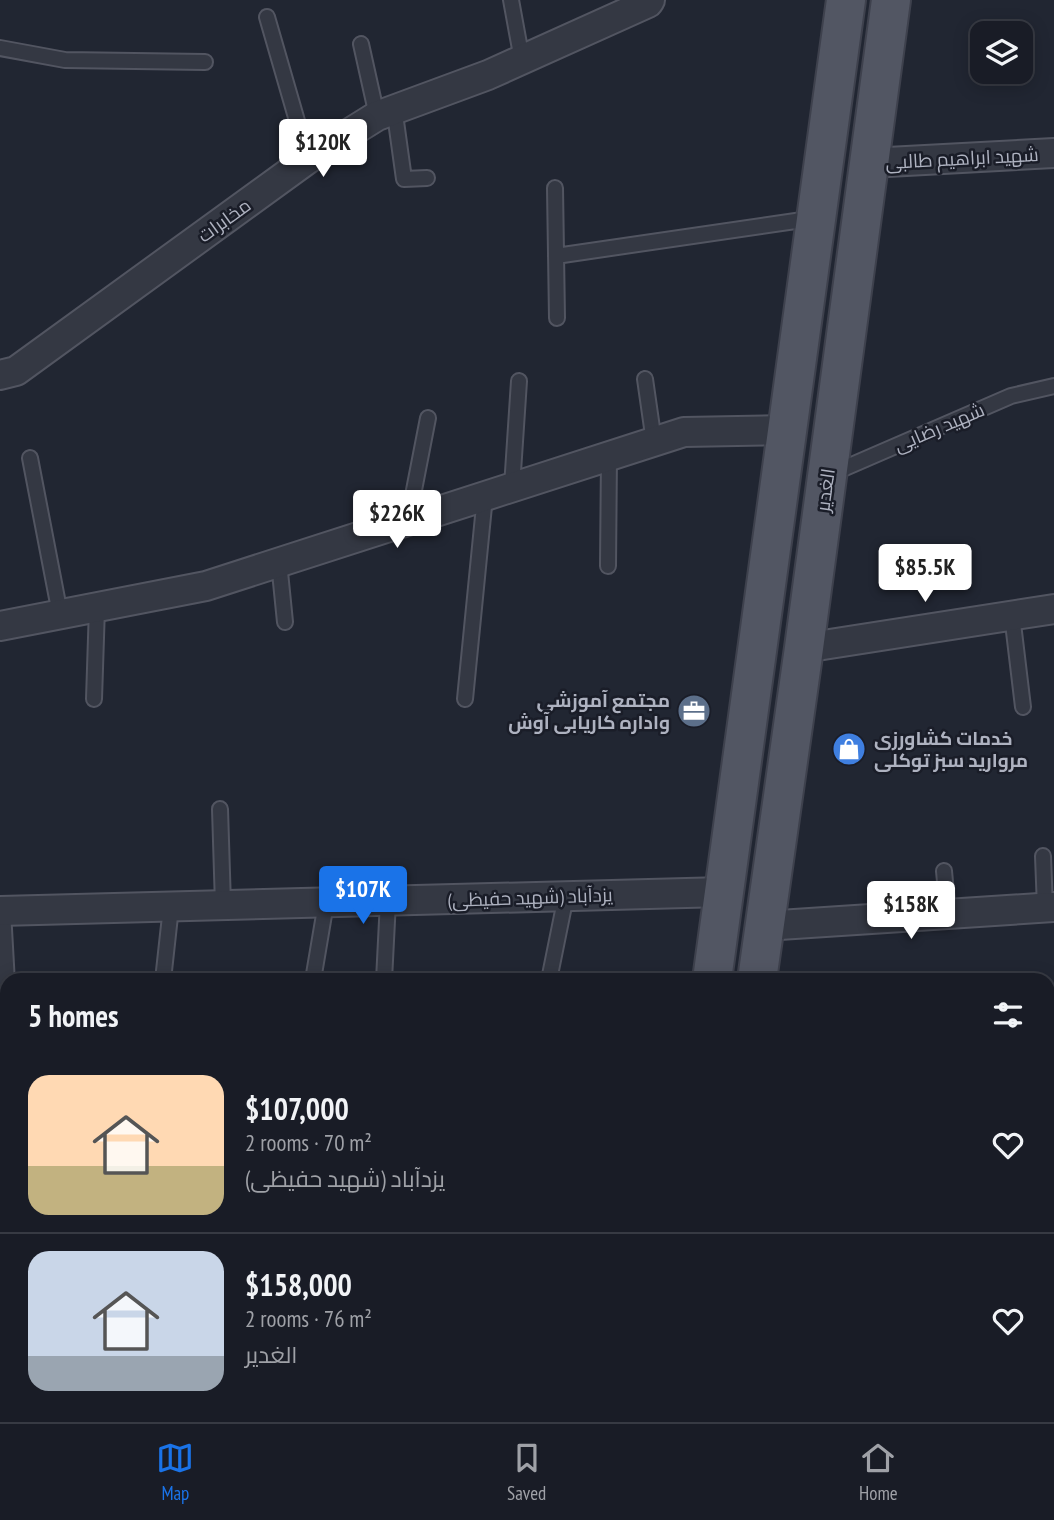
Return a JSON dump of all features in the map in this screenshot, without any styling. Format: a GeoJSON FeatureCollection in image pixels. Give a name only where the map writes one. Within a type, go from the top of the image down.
{"type":"FeatureCollection","features":[{"type":"Feature","properties":{"kind":"main road"},"geometry":{"type":"LineString","coordinates":[[713,973],[846,0]]}},
{"type":"Feature","properties":{"kind":"main road","name":"الغدیر"},"geometry":{"type":"LineString","coordinates":[[758,973],[891,0]]}},
{"type":"Feature","properties":{"kind":"street","name":"مخابرات"},"geometry":{"type":"LineString","coordinates":[[0,375],[16,372],[307,159],[386,111],[488,75],[648,4],[650,0]]}},
{"type":"Feature","properties":{"kind":"street","name":"شهید ابراهیم طالبی"},"geometry":{"type":"LineString","coordinates":[[869,163],[1054,153]]}},
{"type":"Feature","properties":{"kind":"street"},"geometry":{"type":"LineString","coordinates":[[0,625],[206,586],[684,432],[788,430]]}},
{"type":"Feature","properties":{"kind":"street"},"geometry":{"type":"LineString","coordinates":[[804,648],[1054,609]]}},
{"type":"Feature","properties":{"kind":"street","name":"یزدآباد (شهید حفیظی)"},"geometry":{"type":"LineString","coordinates":[[1,911],[724,892]]}},
{"type":"Feature","properties":{"kind":"street"},"geometry":{"type":"LineString","coordinates":[[764,926],[1050,907]]}},
{"type":"Feature","properties":{"kind":"lane"},"geometry":{"type":"LineString","coordinates":[[511,0],[522,60]]}},
{"type":"Feature","properties":{"kind":"lane"},"geometry":{"type":"LineString","coordinates":[[267,17],[307,159]]}},
{"type":"Feature","properties":{"kind":"lane"},"geometry":{"type":"LineString","coordinates":[[361,44],[386,111],[404,179],[427,178]]}},
{"type":"Feature","properties":{"kind":"lane"},"geometry":{"type":"LineString","coordinates":[[0,48],[65,60],[205,62]]}},
{"type":"Feature","properties":{"kind":"lane"},"geometry":{"type":"LineString","coordinates":[[555,188],[557,318]]}},
{"type":"Feature","properties":{"kind":"lane"},"geometry":{"type":"LineString","coordinates":[[556,256],[817,218]]}},
{"type":"Feature","properties":{"kind":"lane"},"geometry":{"type":"LineString","coordinates":[[645,379],[654,442]]}},
{"type":"Feature","properties":{"kind":"lane"},"geometry":{"type":"LineString","coordinates":[[512,487],[519,381]]}},
{"type":"Feature","properties":{"kind":"lane","name":"شهید رضایی"},"geometry":{"type":"LineString","coordinates":[[827,475],[1011,396],[1054,386]]}},
{"type":"Feature","properties":{"kind":"lane"},"geometry":{"type":"LineString","coordinates":[[408,521],[428,418]]}},
{"type":"Feature","properties":{"kind":"lane"},"geometry":{"type":"LineString","coordinates":[[608,566],[609,456]]}},
{"type":"Feature","properties":{"kind":"lane"},"geometry":{"type":"LineString","coordinates":[[30,458],[60,614]]}},
{"type":"Feature","properties":{"kind":"lane"},"geometry":{"type":"LineString","coordinates":[[465,699],[485,496]]}},
{"type":"Feature","properties":{"kind":"lane"},"geometry":{"type":"LineString","coordinates":[[279,562],[285,622]]}},
{"type":"Feature","properties":{"kind":"lane"},"geometry":{"type":"LineString","coordinates":[[94,699],[97,607]]}},
{"type":"Feature","properties":{"kind":"lane"},"geometry":{"type":"LineString","coordinates":[[1012,615],[1023,707]]}},
{"type":"Feature","properties":{"kind":"lane"},"geometry":{"type":"LineString","coordinates":[[220,809],[223,905]]}},
{"type":"Feature","properties":{"kind":"lane"},"geometry":{"type":"LineString","coordinates":[[1043,856],[1050,907]]}},
{"type":"Feature","properties":{"kind":"lane"},"geometry":{"type":"LineString","coordinates":[[944,871],[948,914]]}},
{"type":"Feature","properties":{"kind":"lane"},"geometry":{"type":"LineString","coordinates":[[551,973],[566,896]]}},
{"type":"Feature","properties":{"kind":"lane"},"geometry":{"type":"LineString","coordinates":[[384,973],[388,901]]}},
{"type":"Feature","properties":{"kind":"lane"},"geometry":{"type":"LineString","coordinates":[[314,973],[326,903]]}},
{"type":"Feature","properties":{"kind":"lane"},"geometry":{"type":"LineString","coordinates":[[164,973],[171,907]]}},
{"type":"Feature","properties":{"kind":"lane"},"geometry":{"type":"LineString","coordinates":[[1,911],[6,973]]}},
{"type":"Feature","properties":{"kind":"place","name":"مجتمع آموزشی واداره کاریابی آوش"},"geometry":{"type":"Point","coordinates":[694,711]}},
{"type":"Feature","properties":{"kind":"place","name":"خدمات کشاورزی مروارید سبز توکلی"},"geometry":{"type":"Point","coordinates":[849,749]}}]}
